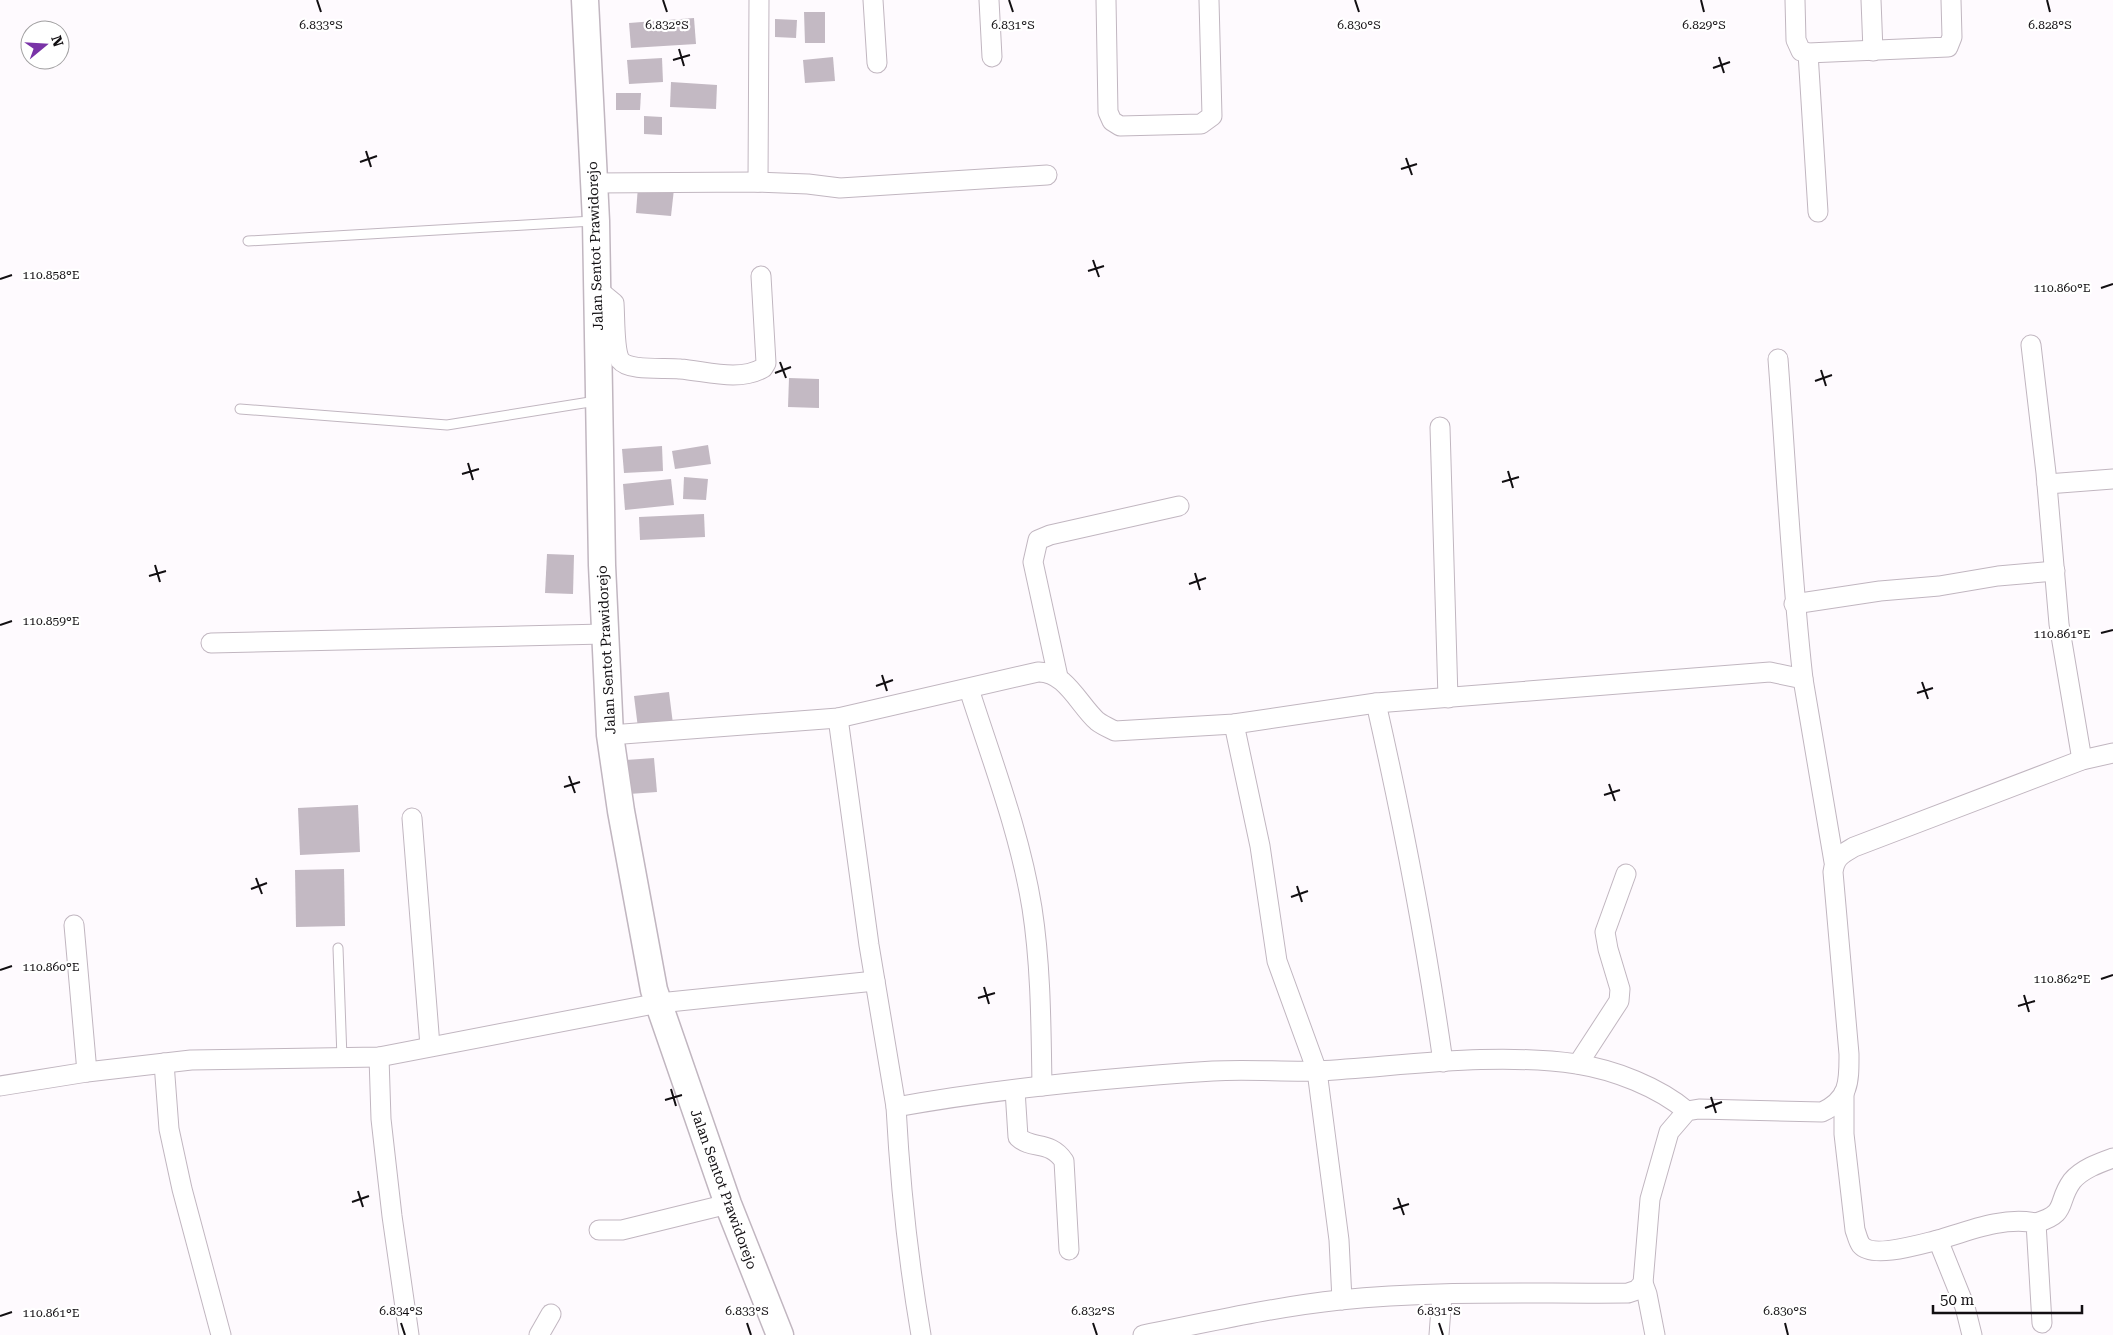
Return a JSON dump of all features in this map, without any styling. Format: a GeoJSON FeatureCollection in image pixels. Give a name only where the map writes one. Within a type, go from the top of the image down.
{"type":"FeatureCollection","features":[{"type":"Feature","properties":{"kind":"main road","name":"Jalan Sentot Prawidorejo"},"geometry":{"type":"LineString","coordinates":[[585,0],[596,221],[604,634],[610,735],[621,811],[654,990],[728,1204],[780,1335]]}},
{"type":"Feature","properties":{"kind":"street"},"geometry":{"type":"LineString","coordinates":[[758,182],[759,0]]}},
{"type":"Feature","properties":{"kind":"street"},"geometry":{"type":"LineString","coordinates":[[873,0],[877,63]]}},
{"type":"Feature","properties":{"kind":"street"},"geometry":{"type":"LineString","coordinates":[[989,0],[992,57]]}},
{"type":"Feature","properties":{"kind":"street"},"geometry":{"type":"LineString","coordinates":[[1106,0],[1108,112],[1112,121],[1120,126],[1201,124],[1212,116],[1209,0]]}},
{"type":"Feature","properties":{"kind":"street"},"geometry":{"type":"LineString","coordinates":[[1795,0],[1796,40],[1801,51],[1808,53],[1948,48],[1952,37],[1951,0]]}},
{"type":"Feature","properties":{"kind":"street"},"geometry":{"type":"LineString","coordinates":[[1871,0],[1873,51]]}},
{"type":"Feature","properties":{"kind":"street"},"geometry":{"type":"LineString","coordinates":[[1808,53],[1818,212]]}},
{"type":"Feature","properties":{"kind":"street"},"geometry":{"type":"LineString","coordinates":[[593,183],[758,182],[808,184],[840,188],[1047,175]]}},
{"type":"Feature","properties":{"kind":"street"},"geometry":{"type":"LineString","coordinates":[[597,289],[614,303],[618,355],[625,364],[633,367],[682,369],[707,374],[747,374],[759,371],[766,363],[761,276]]}},
{"type":"Feature","properties":{"kind":"street"},"geometry":{"type":"LineString","coordinates":[[2031,345],[2047,484],[2059,624],[2082,760]]}},
{"type":"Feature","properties":{"kind":"street"},"geometry":{"type":"LineString","coordinates":[[1655,1335],[1643,1283],[1650,1200],[1669,1132],[1687,1111],[1699,1108],[1822,1112],[1835,1106],[1844,1093],[1849,1081],[1849,1054],[1833,872],[1834,862],[1802,679],[1794,604],[1788,486],[1778,359]]}},
{"type":"Feature","properties":{"kind":"street"},"geometry":{"type":"LineString","coordinates":[[1440,427],[1448,698]]}},
{"type":"Feature","properties":{"kind":"street"},"geometry":{"type":"LineString","coordinates":[[2047,484],[2113,479]]}},
{"type":"Feature","properties":{"kind":"street"},"geometry":{"type":"LineString","coordinates":[[1058,677],[1034,562],[1038,540],[1050,535],[1179,506]]}},
{"type":"Feature","properties":{"kind":"street"},"geometry":{"type":"LineString","coordinates":[[1794,604],[1880,591],[1939,586],[1998,576],[2055,571]]}},
{"type":"Feature","properties":{"kind":"street"},"geometry":{"type":"LineString","coordinates":[[211,643],[604,634]]}},
{"type":"Feature","properties":{"kind":"street"},"geometry":{"type":"LineString","coordinates":[[610,735],[838,718],[1038,672],[1048,672],[1058,677],[1098,722],[1115,731],[1234,724],[1376,704],[1770,672],[1802,679]]}},
{"type":"Feature","properties":{"kind":"street"},"geometry":{"type":"LineString","coordinates":[[969,689],[1009,810],[1032,908],[1040,990],[1042,1086]]}},
{"type":"Feature","properties":{"kind":"street"},"geometry":{"type":"LineString","coordinates":[[1376,704],[1399,806],[1422,927],[1443,1062]]}},
{"type":"Feature","properties":{"kind":"street"},"geometry":{"type":"LineString","coordinates":[[838,718],[875,981],[896,1106],[899,1167],[909,1264],[921,1335]]}},
{"type":"Feature","properties":{"kind":"street"},"geometry":{"type":"LineString","coordinates":[[1234,724],[1260,846],[1277,961],[1317,1071],[1339,1240],[1342,1300]]}},
{"type":"Feature","properties":{"kind":"street"},"geometry":{"type":"LineString","coordinates":[[1834,862],[1854,847],[2082,760],[2113,754]]}},
{"type":"Feature","properties":{"kind":"street"},"geometry":{"type":"LineString","coordinates":[[412,818],[430,1046]]}},
{"type":"Feature","properties":{"kind":"street"},"geometry":{"type":"LineString","coordinates":[[1578,1064],[1619,1001],[1620,988],[1608,949],[1605,932],[1626,874]]}},
{"type":"Feature","properties":{"kind":"street"},"geometry":{"type":"LineString","coordinates":[[74,925],[87,1072]]}},
{"type":"Feature","properties":{"kind":"street"},"geometry":{"type":"LineString","coordinates":[[0,1086],[87,1072],[191,1060],[379,1057],[659,1003],[875,981]]}},
{"type":"Feature","properties":{"kind":"street"},"geometry":{"type":"LineString","coordinates":[[379,1057],[381,1119],[392,1216],[409,1335]]}},
{"type":"Feature","properties":{"kind":"street"},"geometry":{"type":"LineString","coordinates":[[896,1106],[1042,1086],[1215,1071],[1317,1071],[1443,1062],[1521,1060],[1578,1064],[1634,1080],[1660,1091],[1687,1111]]}},
{"type":"Feature","properties":{"kind":"street"},"geometry":{"type":"LineString","coordinates":[[164,1063],[169,1129],[182,1189],[221,1335]]}},
{"type":"Feature","properties":{"kind":"street"},"geometry":{"type":"LineString","coordinates":[[1015,1090],[1018,1137],[1057,1151],[1064,1161],[1069,1250]]}},
{"type":"Feature","properties":{"kind":"street"},"geometry":{"type":"LineString","coordinates":[[1844,1093],[1844,1134],[1855,1230],[1861,1245],[1867,1249],[1879,1252],[1938,1240],[1978,1228],[2016,1221],[2036,1223],[2051,1218],[2059,1212],[2073,1181],[2091,1167],[2113,1158]]}},
{"type":"Feature","properties":{"kind":"street"},"geometry":{"type":"LineString","coordinates":[[599,1230],[622,1230],[728,1204]]}},
{"type":"Feature","properties":{"kind":"street"},"geometry":{"type":"LineString","coordinates":[[2036,1223],[2042,1323]]}},
{"type":"Feature","properties":{"kind":"street"},"geometry":{"type":"LineString","coordinates":[[1938,1240],[1964,1307],[1972,1335]]}},
{"type":"Feature","properties":{"kind":"street"},"geometry":{"type":"LineString","coordinates":[[1143,1335],[1279,1307],[1342,1300],[1442,1295],[1628,1293],[1638,1290],[1643,1283]]}},
{"type":"Feature","properties":{"kind":"street"},"geometry":{"type":"LineString","coordinates":[[1439,1335],[1442,1295]]}},
{"type":"Feature","properties":{"kind":"street"},"geometry":{"type":"LineString","coordinates":[[539,1335],[551,1314]]}},
{"type":"Feature","properties":{"kind":"lane"},"geometry":{"type":"LineString","coordinates":[[248,241],[596,221]]}},
{"type":"Feature","properties":{"kind":"lane"},"geometry":{"type":"LineString","coordinates":[[240,409],[447,425],[599,400]]}},
{"type":"Feature","properties":{"kind":"lane"},"geometry":{"type":"LineString","coordinates":[[338,948],[342,1058]]}},
{"type":"Feature","properties":{"kind":"building"},"geometry":{"type":"Polygon","coordinates":[[[804,12],[825,12],[825,43],[805,43],[804,12]]]}},
{"type":"Feature","properties":{"kind":"building"},"geometry":{"type":"Polygon","coordinates":[[[694,18],[696,44],[631,48],[629,23],[694,18]]]}},
{"type":"Feature","properties":{"kind":"building"},"geometry":{"type":"Polygon","coordinates":[[[775,19],[797,20],[796,38],[775,37],[775,19]]]}},
{"type":"Feature","properties":{"kind":"building"},"geometry":{"type":"Polygon","coordinates":[[[833,57],[835,81],[805,83],[803,60],[833,57]]]}},
{"type":"Feature","properties":{"kind":"building"},"geometry":{"type":"Polygon","coordinates":[[[662,58],[663,82],[629,84],[627,60],[662,58]]]}},
{"type":"Feature","properties":{"kind":"building"},"geometry":{"type":"Polygon","coordinates":[[[671,82],[717,85],[716,109],[670,107],[671,82]]]}},
{"type":"Feature","properties":{"kind":"building"},"geometry":{"type":"Polygon","coordinates":[[[616,93],[641,93],[640,110],[616,110],[616,93]]]}},
{"type":"Feature","properties":{"kind":"building"},"geometry":{"type":"Polygon","coordinates":[[[644,116],[662,117],[662,135],[644,134],[644,116]]]}},
{"type":"Feature","properties":{"kind":"building"},"geometry":{"type":"Polygon","coordinates":[[[638,186],[674,189],[671,216],[636,213],[638,186]]]}},
{"type":"Feature","properties":{"kind":"building"},"geometry":{"type":"Polygon","coordinates":[[[789,378],[819,379],[819,408],[788,407],[789,378]]]}},
{"type":"Feature","properties":{"kind":"building"},"geometry":{"type":"Polygon","coordinates":[[[708,445],[711,464],[675,469],[672,451],[708,445]]]}},
{"type":"Feature","properties":{"kind":"building"},"geometry":{"type":"Polygon","coordinates":[[[662,446],[663,471],[624,473],[622,449],[662,446]]]}},
{"type":"Feature","properties":{"kind":"building"},"geometry":{"type":"Polygon","coordinates":[[[684,477],[708,479],[706,500],[683,499],[684,477]]]}},
{"type":"Feature","properties":{"kind":"building"},"geometry":{"type":"Polygon","coordinates":[[[671,479],[674,505],[625,510],[623,484],[671,479]]]}},
{"type":"Feature","properties":{"kind":"building"},"geometry":{"type":"Polygon","coordinates":[[[704,514],[705,537],[640,540],[639,517],[704,514]]]}},
{"type":"Feature","properties":{"kind":"building"},"geometry":{"type":"Polygon","coordinates":[[[547,554],[574,555],[573,594],[545,593],[547,554]]]}},
{"type":"Feature","properties":{"kind":"building"},"geometry":{"type":"Polygon","coordinates":[[[669,692],[673,724],[638,728],[634,696],[669,692]]]}},
{"type":"Feature","properties":{"kind":"building"},"geometry":{"type":"Polygon","coordinates":[[[654,758],[657,792],[629,794],[626,760],[654,758]]]}},
{"type":"Feature","properties":{"kind":"building"},"geometry":{"type":"Polygon","coordinates":[[[358,805],[360,852],[300,855],[298,808],[358,805]]]}},
{"type":"Feature","properties":{"kind":"building"},"geometry":{"type":"Polygon","coordinates":[[[344,869],[345,926],[296,927],[295,870],[344,869]]]}}]}
